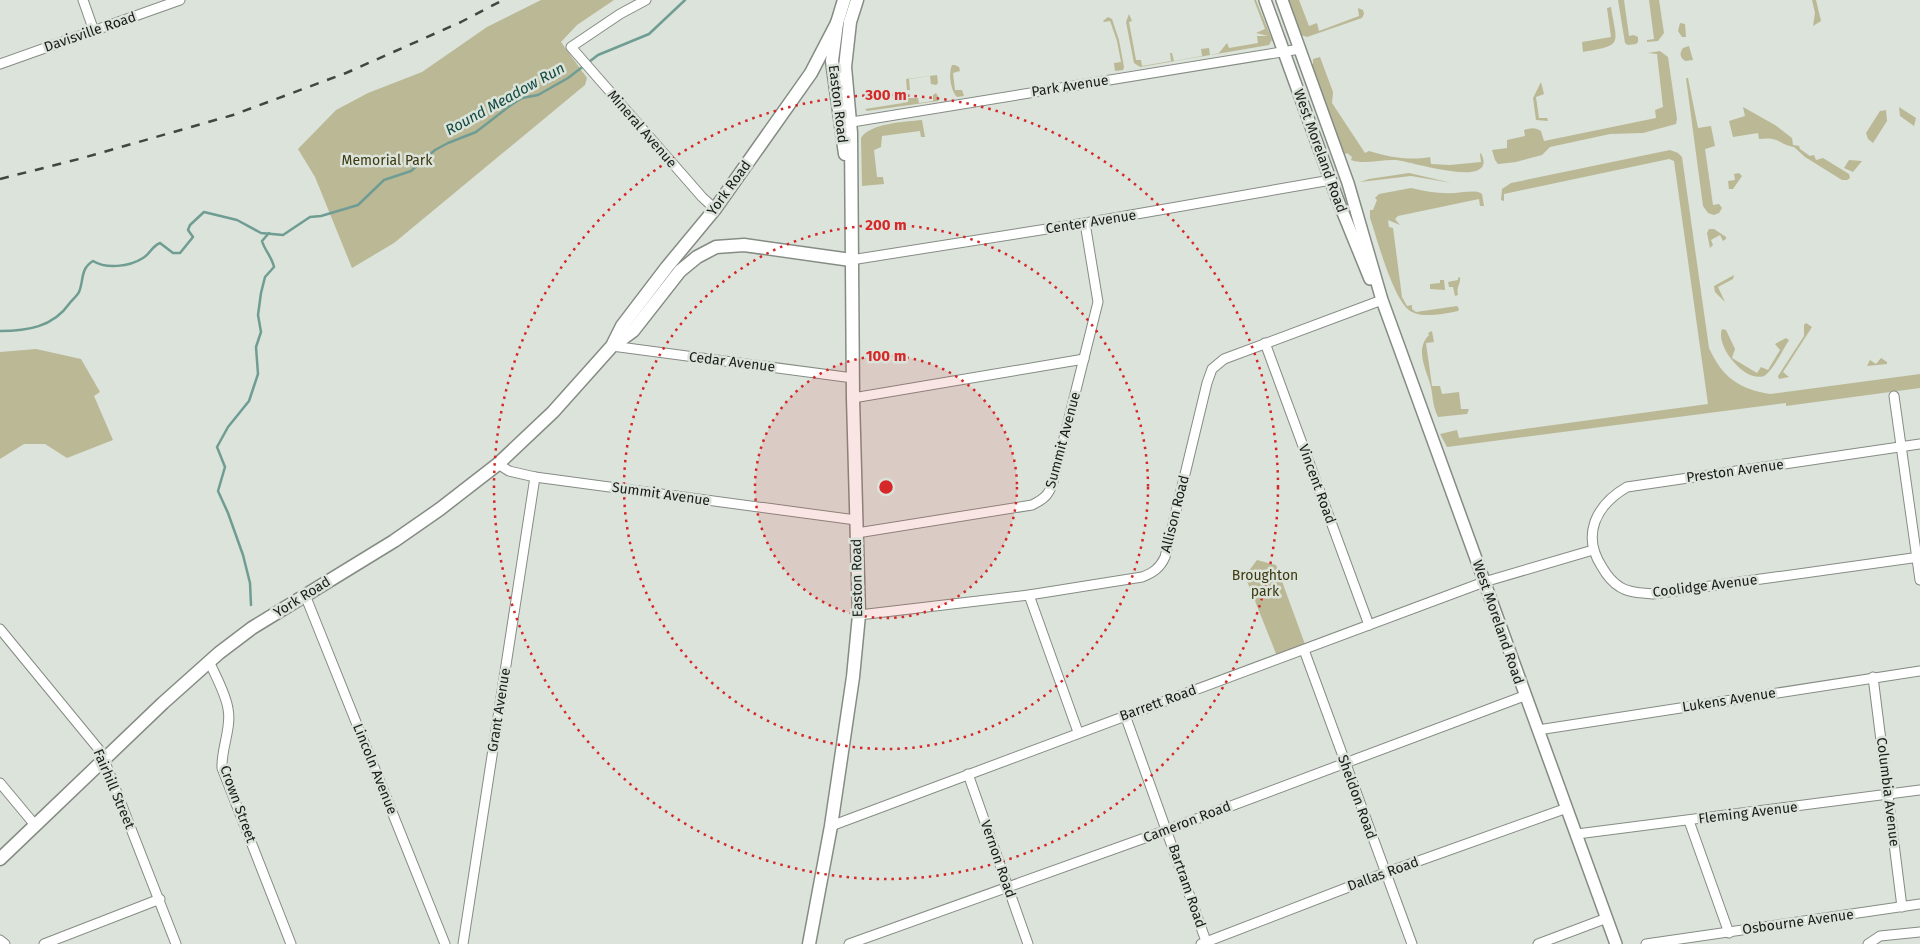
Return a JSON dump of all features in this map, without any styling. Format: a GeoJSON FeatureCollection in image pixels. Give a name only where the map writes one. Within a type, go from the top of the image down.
{"type":"FeatureCollection","features":[{"type":"Feature","properties":{"kind":"highway","name":"Easton Road"},"geometry":{"type":"LineString","coordinates":[[844,0],[832,61],[845,123]]}},
{"type":"Feature","properties":{"kind":"highway","name":"Easton Road"},"geometry":{"type":"LineString","coordinates":[[809,944],[831,826],[854,678],[859,615],[853,398],[852,208],[845,123],[845,67],[850,22],[858,0]]}},
{"type":"Feature","properties":{"kind":"highway","name":"York Road"},"geometry":{"type":"LineString","coordinates":[[612,346],[622,326],[715,209],[811,73],[838,23]]}},
{"type":"Feature","properties":{"kind":"highway","name":"York Road"},"geometry":{"type":"LineString","coordinates":[[0,859],[209,661],[252,628],[420,523],[465,491],[498,464],[562,403],[612,346],[633,331],[680,271],[697,257],[716,247],[744,245],[851,260]]}},
{"type":"Feature","properties":{"kind":"main road","name":"West Moreland Road"},"geometry":{"type":"LineString","coordinates":[[1265,0],[1365,269],[1382,300]]}},
{"type":"Feature","properties":{"kind":"main road","name":"West Moreland Road"},"geometry":{"type":"LineString","coordinates":[[1282,0],[1348,184],[1382,300],[1524,696],[1608,918],[1616,944]]}},
{"type":"Feature","properties":{"kind":"street"},"geometry":{"type":"LineString","coordinates":[[82,0],[94,31]]}},
{"type":"Feature","properties":{"kind":"street","name":"Davisville Road"},"geometry":{"type":"LineString","coordinates":[[0,64],[180,0]]}},
{"type":"Feature","properties":{"kind":"street","name":"Mineral Avenue"},"geometry":{"type":"LineString","coordinates":[[646,0],[620,14],[571,47],[702,197],[715,209]]}},
{"type":"Feature","properties":{"kind":"street","name":"Park Avenue"},"geometry":{"type":"LineString","coordinates":[[845,123],[1300,49]]}},
{"type":"Feature","properties":{"kind":"street","name":"Center Avenue"},"geometry":{"type":"LineString","coordinates":[[851,260],[1085,223],[1331,180]]}},
{"type":"Feature","properties":{"kind":"street","name":"Summit Avenue"},"geometry":{"type":"LineString","coordinates":[[498,464],[509,471],[536,476],[773,509],[856,527],[1032,505],[1044,500],[1053,482],[1098,302],[1085,223]]}},
{"type":"Feature","properties":{"kind":"street","name":"Allison Road"},"geometry":{"type":"LineString","coordinates":[[859,615],[1029,595],[1142,577],[1153,573],[1161,566],[1165,557],[1212,369],[1224,359],[1382,300]]}},
{"type":"Feature","properties":{"kind":"street","name":"Vincent Road"},"geometry":{"type":"LineString","coordinates":[[1265,343],[1369,625]]}},
{"type":"Feature","properties":{"kind":"street","name":"Cedar Avenue"},"geometry":{"type":"LineString","coordinates":[[612,346],[853,378]]}},
{"type":"Feature","properties":{"kind":"street"},"geometry":{"type":"LineString","coordinates":[[853,398],[1084,359]]}},
{"type":"Feature","properties":{"kind":"street"},"geometry":{"type":"LineString","coordinates":[[1894,396],[1920,580]]}},
{"type":"Feature","properties":{"kind":"street","name":"Preston Avenue"},"geometry":{"type":"LineString","coordinates":[[1593,550],[1592,537],[1595,521],[1602,508],[1612,495],[1627,487],[1920,444]]}},
{"type":"Feature","properties":{"kind":"street","name":"Grant Avenue"},"geometry":{"type":"LineString","coordinates":[[463,944],[536,476]]}},
{"type":"Feature","properties":{"kind":"street"},"geometry":{"type":"LineString","coordinates":[[1484,582],[1593,550]]}},
{"type":"Feature","properties":{"kind":"street","name":"Coolidge Avenue"},"geometry":{"type":"LineString","coordinates":[[1593,550],[1608,577],[1620,587],[1636,593],[1653,594],[1918,557]]}},
{"type":"Feature","properties":{"kind":"street","name":"Barrett Road"},"geometry":{"type":"LineString","coordinates":[[831,826],[1078,732],[1484,582]]}},
{"type":"Feature","properties":{"kind":"street","name":"Lincoln Avenue"},"geometry":{"type":"LineString","coordinates":[[305,595],[444,944]]}},
{"type":"Feature","properties":{"kind":"street"},"geometry":{"type":"LineString","coordinates":[[1029,595],[1078,732]]}},
{"type":"Feature","properties":{"kind":"street","name":"Fairhill Street"},"geometry":{"type":"LineString","coordinates":[[0,630],[97,746],[104,759],[160,899],[176,944]]}},
{"type":"Feature","properties":{"kind":"street","name":"Sheldon Road"},"geometry":{"type":"LineString","coordinates":[[1304,650],[1412,944]]}},
{"type":"Feature","properties":{"kind":"street","name":"Crown Street"},"geometry":{"type":"LineString","coordinates":[[209,661],[228,709],[229,719],[222,756],[222,768],[291,944]]}},
{"type":"Feature","properties":{"kind":"street","name":"Lukens Avenue"},"geometry":{"type":"LineString","coordinates":[[1538,730],[1920,671]]}},
{"type":"Feature","properties":{"kind":"street","name":"Columbia Avenue"},"geometry":{"type":"LineString","coordinates":[[1873,677],[1902,907]]}},
{"type":"Feature","properties":{"kind":"street","name":"Cameron Road"},"geometry":{"type":"LineString","coordinates":[[849,944],[1167,830],[1524,696]]}},
{"type":"Feature","properties":{"kind":"street","name":"Bartram Road"},"geometry":{"type":"LineString","coordinates":[[1125,715],[1167,830],[1205,943]]}},
{"type":"Feature","properties":{"kind":"street","name":"Vernon Road"},"geometry":{"type":"LineString","coordinates":[[968,774],[1028,944]]}},
{"type":"Feature","properties":{"kind":"street"},"geometry":{"type":"LineString","coordinates":[[0,784],[35,825]]}},
{"type":"Feature","properties":{"kind":"street","name":"Fleming Avenue"},"geometry":{"type":"LineString","coordinates":[[1576,834],[1920,790]]}},
{"type":"Feature","properties":{"kind":"street","name":"Dallas Road"},"geometry":{"type":"LineString","coordinates":[[1205,943],[1385,873],[1567,808]]}},
{"type":"Feature","properties":{"kind":"street"},"geometry":{"type":"LineString","coordinates":[[1689,821],[1729,933]]}},
{"type":"Feature","properties":{"kind":"street"},"geometry":{"type":"LineString","coordinates":[[44,944],[56,942],[160,899]]}},
{"type":"Feature","properties":{"kind":"street","name":"Osbourne Avenue"},"geometry":{"type":"LineString","coordinates":[[1646,944],[1920,904]]}},
{"type":"Feature","properties":{"kind":"street"},"geometry":{"type":"LineString","coordinates":[[1538,944],[1608,918]]}},
{"type":"Feature","properties":{"kind":"street"},"geometry":{"type":"LineString","coordinates":[[1868,944],[1880,936],[1920,932]]}},
{"type":"Feature","properties":{"kind":"street"},"geometry":{"type":"LineString","coordinates":[[0,940],[5,944]]}},
{"type":"Feature","properties":{"kind":"green space","name":"Memorial Park"},"geometry":{"type":"Polygon","coordinates":[[[541,0],[614,0],[577,25],[561,42],[587,78],[585,85],[394,243],[352,268],[315,177],[298,149],[336,110],[368,93],[422,72],[487,27],[541,0]]]}},
{"type":"Feature","properties":{"kind":"green space"},"geometry":{"type":"Polygon","coordinates":[[[1254,0],[1256,0],[1272,40],[1269,45],[1140,67],[1134,63],[1126,22],[1129,14],[1132,21],[1129,22],[1136,60],[1141,60],[1142,66],[1171,61],[1170,53],[1172,53],[1174,61],[1202,56],[1201,49],[1209,48],[1210,55],[1219,53],[1227,43],[1229,48],[1258,43],[1257,36],[1268,36],[1256,33],[1265,29],[1254,0]]]}},
{"type":"Feature","properties":{"kind":"green space"},"geometry":{"type":"Polygon","coordinates":[[[1285,0],[1299,0],[1309,26],[1317,23],[1319,31],[1359,16],[1358,8],[1363,10],[1364,14],[1362,18],[1307,37],[1298,34],[1285,0]]]}},
{"type":"Feature","properties":{"kind":"green space"},"geometry":{"type":"Polygon","coordinates":[[[1618,0],[1624,0],[1629,36],[1634,35],[1638,37],[1636,44],[1628,45],[1625,43],[1618,0]]]}},
{"type":"Feature","properties":{"kind":"green space"},"geometry":{"type":"Polygon","coordinates":[[[1649,0],[1659,0],[1664,33],[1658,41],[1647,42],[1647,40],[1654,39],[1649,0]]]}},
{"type":"Feature","properties":{"kind":"green space"},"geometry":{"type":"Polygon","coordinates":[[[1812,0],[1816,0],[1821,21],[1813,26],[1815,13],[1812,0]]]}},
{"type":"Feature","properties":{"kind":"green space"},"geometry":{"type":"Polygon","coordinates":[[[1611,7],[1616,36],[1615,41],[1606,47],[1583,52],[1582,42],[1611,37],[1607,8],[1611,7]]]}},
{"type":"Feature","properties":{"kind":"green space"},"geometry":{"type":"Polygon","coordinates":[[[1108,17],[1112,19],[1119,40],[1123,70],[1115,71],[1114,63],[1121,62],[1117,41],[1110,21],[1103,21],[1108,17]]]}},
{"type":"Feature","properties":{"kind":"green space"},"geometry":{"type":"Polygon","coordinates":[[[1680,23],[1685,24],[1686,37],[1682,37],[1678,31],[1680,23]]]}},
{"type":"Feature","properties":{"kind":"green space"},"geometry":{"type":"Polygon","coordinates":[[[1689,46],[1693,60],[1685,61],[1681,57],[1681,52],[1683,48],[1689,46]]]}},
{"type":"Feature","properties":{"kind":"green space"},"geometry":{"type":"Polygon","coordinates":[[[1660,51],[1668,57],[1677,119],[1676,124],[1643,133],[1610,134],[1550,147],[1542,155],[1516,162],[1498,164],[1495,160],[1492,150],[1507,148],[1507,140],[1525,136],[1524,130],[1526,129],[1535,128],[1541,131],[1544,141],[1656,118],[1655,110],[1663,107],[1657,54],[1648,53],[1660,51]]]}},
{"type":"Feature","properties":{"kind":"green space"},"geometry":{"type":"Polygon","coordinates":[[[1320,57],[1333,92],[1332,103],[1365,153],[1369,151],[1391,157],[1407,158],[1430,157],[1431,164],[1450,165],[1481,162],[1481,153],[1483,164],[1478,170],[1466,172],[1451,171],[1396,160],[1362,162],[1351,160],[1352,157],[1347,153],[1344,155],[1309,65],[1313,64],[1313,59],[1320,57]]]}},
{"type":"Feature","properties":{"kind":"green space"},"geometry":{"type":"Polygon","coordinates":[[[952,65],[959,67],[960,71],[953,73],[955,90],[962,90],[964,96],[957,97],[953,91],[950,77],[952,65]]]}},
{"type":"Feature","properties":{"kind":"green space"},"geometry":{"type":"Polygon","coordinates":[[[937,75],[938,83],[936,85],[931,84],[930,76],[909,79],[910,90],[907,90],[906,79],[937,75]]]}},
{"type":"Feature","properties":{"kind":"green space"},"geometry":{"type":"Polygon","coordinates":[[[1686,78],[1688,78],[1698,128],[1711,126],[1715,146],[1705,149],[1713,205],[1719,204],[1722,208],[1719,213],[1714,215],[1708,213],[1703,206],[1686,78]]]}},
{"type":"Feature","properties":{"kind":"green space"},"geometry":{"type":"Polygon","coordinates":[[[1541,82],[1544,94],[1536,97],[1539,118],[1547,118],[1548,121],[1536,120],[1533,98],[1541,82]]]}},
{"type":"Feature","properties":{"kind":"green space"},"geometry":{"type":"Polygon","coordinates":[[[936,93],[939,98],[938,101],[867,111],[865,109],[903,103],[902,96],[918,98],[919,103],[933,101],[933,95],[936,93]]]}},
{"type":"Feature","properties":{"kind":"green space"},"geometry":{"type":"Polygon","coordinates":[[[1743,107],[1775,125],[1792,138],[1793,145],[1799,146],[1800,149],[1810,156],[1814,155],[1816,160],[1823,158],[1849,174],[1850,178],[1842,180],[1805,157],[1794,147],[1771,139],[1759,139],[1758,133],[1733,137],[1729,121],[1745,116],[1743,107]]]}},
{"type":"Feature","properties":{"kind":"green space"},"geometry":{"type":"Polygon","coordinates":[[[1899,107],[1916,118],[1914,126],[1900,116],[1899,107]]]}},
{"type":"Feature","properties":{"kind":"green space"},"geometry":{"type":"Polygon","coordinates":[[[1886,110],[1887,121],[1873,143],[1868,139],[1866,133],[1880,111],[1886,110]]]}},
{"type":"Feature","properties":{"kind":"green space"},"geometry":{"type":"Polygon","coordinates":[[[922,120],[925,137],[921,137],[920,131],[882,136],[881,147],[874,150],[877,177],[883,177],[884,184],[862,186],[861,138],[872,129],[880,126],[922,120]]]}},
{"type":"Feature","properties":{"kind":"green space"},"geometry":{"type":"Polygon","coordinates":[[[1670,150],[1682,157],[1709,348],[1726,374],[1749,389],[1770,394],[1920,374],[1920,388],[1786,406],[1786,403],[1447,447],[1440,434],[1457,430],[1459,438],[1708,404],[1674,161],[1669,159],[1504,194],[1504,201],[1501,200],[1502,189],[1511,183],[1670,150]]]}},
{"type":"Feature","properties":{"kind":"green space"},"geometry":{"type":"Polygon","coordinates":[[[1849,160],[1862,161],[1853,172],[1844,168],[1849,160]]]}},
{"type":"Feature","properties":{"kind":"green space"},"geometry":{"type":"Polygon","coordinates":[[[1409,173],[1452,183],[1411,176],[1360,182],[1369,179],[1409,173]]]}},
{"type":"Feature","properties":{"kind":"green space"},"geometry":{"type":"Polygon","coordinates":[[[1739,173],[1742,176],[1733,189],[1729,189],[1728,181],[1735,180],[1734,174],[1739,173]]]}},
{"type":"Feature","properties":{"kind":"green space"},"geometry":{"type":"Polygon","coordinates":[[[1411,188],[1437,193],[1478,192],[1482,194],[1484,206],[1480,206],[1479,199],[1398,216],[1395,219],[1400,225],[1388,220],[1389,227],[1393,228],[1402,297],[1407,306],[1412,305],[1412,309],[1416,312],[1457,306],[1458,311],[1428,315],[1412,312],[1399,297],[1387,270],[1370,218],[1370,210],[1373,210],[1377,200],[1375,198],[1379,194],[1411,188]]]}},
{"type":"Feature","properties":{"kind":"green space"},"geometry":{"type":"Polygon","coordinates":[[[1709,229],[1714,229],[1726,237],[1726,239],[1723,241],[1720,235],[1711,240],[1713,245],[1710,248],[1707,233],[1709,229]]]}},
{"type":"Feature","properties":{"kind":"green space"},"geometry":{"type":"Polygon","coordinates":[[[1734,275],[1733,279],[1718,287],[1725,302],[1715,292],[1714,286],[1734,275]]]}},
{"type":"Feature","properties":{"kind":"green space"},"geometry":{"type":"Polygon","coordinates":[[[1460,277],[1458,295],[1455,296],[1453,287],[1449,287],[1448,282],[1458,280],[1460,277]]]}},
{"type":"Feature","properties":{"kind":"green space"},"geometry":{"type":"Polygon","coordinates":[[[1440,280],[1444,280],[1445,290],[1430,289],[1430,284],[1440,283],[1440,280]]]}},
{"type":"Feature","properties":{"kind":"green space"},"geometry":{"type":"Polygon","coordinates":[[[1806,323],[1812,327],[1783,372],[1789,377],[1779,379],[1778,376],[1804,336],[1804,325],[1806,323]]]}},
{"type":"Feature","properties":{"kind":"green space"},"geometry":{"type":"Polygon","coordinates":[[[1722,329],[1726,330],[1735,349],[1732,358],[1757,373],[1761,367],[1768,370],[1780,350],[1775,344],[1786,338],[1789,340],[1771,370],[1764,376],[1756,377],[1748,374],[1733,362],[1723,344],[1722,329]]]}},
{"type":"Feature","properties":{"kind":"green space"},"geometry":{"type":"Polygon","coordinates":[[[1432,331],[1434,342],[1426,343],[1432,386],[1440,386],[1442,394],[1459,392],[1461,409],[1469,409],[1467,414],[1438,417],[1436,413],[1422,354],[1425,340],[1429,335],[1428,333],[1432,331]]]}},
{"type":"Feature","properties":{"kind":"green space"},"geometry":{"type":"Polygon","coordinates":[[[36,349],[81,359],[100,392],[94,396],[113,440],[67,458],[45,444],[24,444],[0,459],[0,352],[36,349]]]}},
{"type":"Feature","properties":{"kind":"green space"},"geometry":{"type":"Polygon","coordinates":[[[1881,358],[1887,364],[1867,366],[1870,360],[1876,364],[1881,358]]]}},
{"type":"Feature","properties":{"kind":"green space","name":"Broughton park"},"geometry":{"type":"Polygon","coordinates":[[[1257,560],[1276,565],[1306,647],[1277,656],[1245,576],[1257,560]]]}},
{"type":"Feature","properties":{"kind":"waterway","name":"Round Meadow Run"},"geometry":{"type":"LineString","coordinates":[[0,331],[29,329],[39,326],[63,312],[78,294],[84,271],[93,261],[98,264],[111,266],[124,265],[137,261],[160,243],[173,253],[180,253],[193,237],[188,230],[190,225],[204,212],[237,220],[261,233],[283,235],[310,217],[321,216],[358,205],[384,180],[411,171],[435,150],[476,132],[522,98],[538,95],[568,78],[598,55],[649,34],[685,0]]}},
{"type":"Feature","properties":{"kind":"waterway"},"geometry":{"type":"LineString","coordinates":[[251,605],[250,583],[243,555],[218,491],[225,467],[217,447],[228,427],[249,401],[258,374],[256,347],[261,332],[258,315],[261,293],[265,277],[274,267],[262,241],[269,233]]}},
{"type":"Feature","properties":{"kind":"railway"},"geometry":{"type":"LineString","coordinates":[[0,179],[79,159],[233,115],[346,73],[461,22],[503,0]]}}]}
